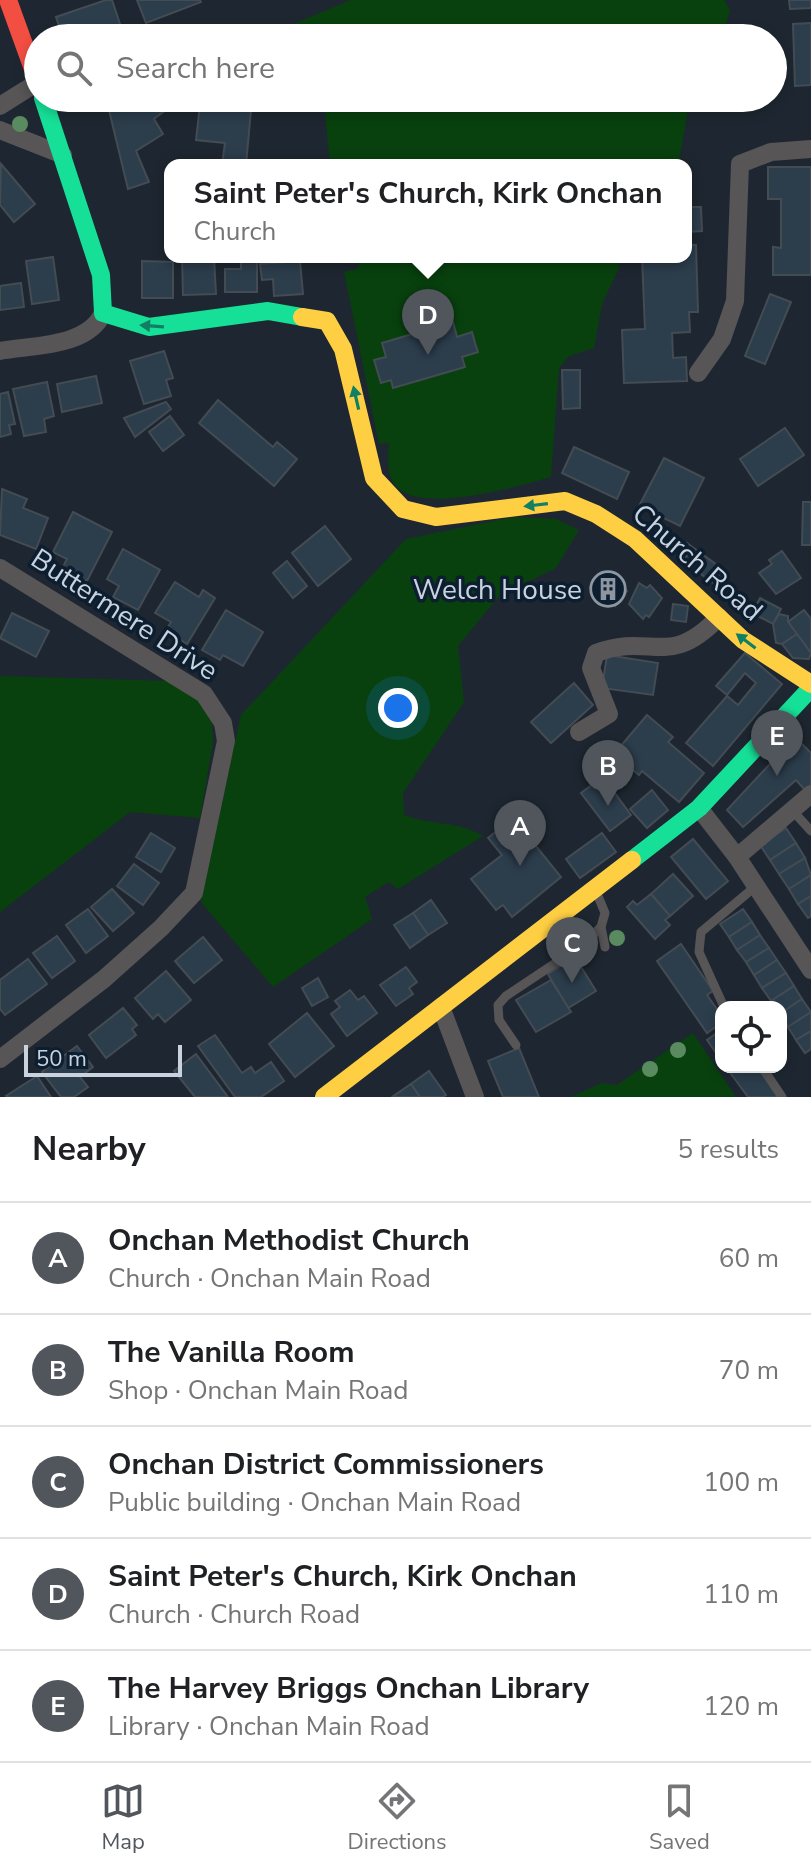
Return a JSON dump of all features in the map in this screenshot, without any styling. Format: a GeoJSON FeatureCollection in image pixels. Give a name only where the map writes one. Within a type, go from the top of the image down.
{"type":"FeatureCollection","features":[{"type":"Feature","properties":{"kind":"main road"},"geometry":{"type":"LineString","coordinates":[[10,1],[24,42]]}},
{"type":"Feature","properties":{"kind":"main road"},"geometry":{"type":"LineString","coordinates":[[48,112],[101,275],[103,313]]}},
{"type":"Feature","properties":{"kind":"main road","name":"Church Road"},"geometry":{"type":"LineString","coordinates":[[103,313],[149,327],[268,311],[327,321],[345,356],[374,478],[403,509],[436,517],[565,501],[596,514],[635,539],[743,640],[811,686]]}},
{"type":"Feature","properties":{"kind":"main road"},"geometry":{"type":"LineString","coordinates":[[324,1097],[699,808],[802,710],[811,686]]}},
{"type":"Feature","properties":{"kind":"street"},"geometry":{"type":"LineString","coordinates":[[0,106],[24,91]]}},
{"type":"Feature","properties":{"kind":"street"},"geometry":{"type":"LineString","coordinates":[[0,130],[63,155]]}},
{"type":"Feature","properties":{"kind":"street"},"geometry":{"type":"LineString","coordinates":[[698,373],[722,339],[735,301],[740,164],[771,152],[811,149]]}},
{"type":"Feature","properties":{"kind":"street"},"geometry":{"type":"LineString","coordinates":[[0,351],[78,337],[90,332],[103,313]]}},
{"type":"Feature","properties":{"kind":"street","name":"Buttermere Drive"},"geometry":{"type":"LineString","coordinates":[[0,568],[204,694],[217,711],[226,741],[194,893],[161,928],[104,979],[0,1059]]}},
{"type":"Feature","properties":{"kind":"street"},"geometry":{"type":"LineString","coordinates":[[579,732],[609,714],[591,668],[596,653],[619,645],[674,649],[699,638],[719,617]]}},
{"type":"Feature","properties":{"kind":"street"},"geometry":{"type":"LineString","coordinates":[[737,857],[811,794]]}},
{"type":"Feature","properties":{"kind":"street"},"geometry":{"type":"LineString","coordinates":[[699,808],[737,857],[811,970]]}},
{"type":"Feature","properties":{"kind":"street"},"geometry":{"type":"LineString","coordinates":[[441,1007],[475,1097]]}},
{"type":"Feature","properties":{"kind":"lane"},"geometry":{"type":"LineString","coordinates":[[792,810],[811,831]]}},
{"type":"Feature","properties":{"kind":"lane"},"geometry":{"type":"LineString","coordinates":[[721,1001],[699,952],[701,932],[756,886]]}},
{"type":"Feature","properties":{"kind":"lane"},"geometry":{"type":"LineString","coordinates":[[593,891],[603,901],[605,913],[601,927],[605,947]]}},
{"type":"Feature","properties":{"kind":"lane"},"geometry":{"type":"LineString","coordinates":[[516,1045],[499,1020],[498,1005],[506,996],[581,946],[601,927]]}},
{"type":"Feature","properties":{"kind":"lane"},"geometry":{"type":"LineString","coordinates":[[766,1073],[782,1097]]}},
{"type":"Feature","properties":{"kind":"green space"},"geometry":{"type":"Polygon","coordinates":[[[351,0],[724,0],[730,10],[726,24],[294,24],[351,0]]]}},
{"type":"Feature","properties":{"kind":"green space"},"geometry":{"type":"Polygon","coordinates":[[[325,112],[687,112],[679,159],[329,159],[325,112]]]}},
{"type":"Feature","properties":{"kind":"green space"},"geometry":{"type":"Polygon","coordinates":[[[358,263],[619,263],[602,304],[594,348],[569,356],[559,368],[551,477],[494,492],[446,498],[407,494],[395,485],[389,470],[389,443],[379,444],[344,272],[359,268],[358,263]]]}},
{"type":"Feature","properties":{"kind":"green space"},"geometry":{"type":"Polygon","coordinates":[[[514,517],[556,519],[579,530],[556,568],[499,596],[458,646],[464,702],[403,793],[404,815],[463,828],[483,836],[398,889],[389,882],[365,897],[372,919],[273,987],[201,902],[241,715],[406,539],[514,517]]]}},
{"type":"Feature","properties":{"kind":"green space"},"geometry":{"type":"Polygon","coordinates":[[[0,676],[168,681],[199,701],[212,723],[213,742],[200,818],[130,812],[0,912],[0,676]]]}},
{"type":"Feature","properties":{"kind":"green space"},"geometry":{"type":"Polygon","coordinates":[[[693,1033],[715,1066],[715,1073],[720,1073],[736,1097],[571,1097],[602,1083],[617,1085],[693,1033]]]}},
{"type":"Feature","properties":{"kind":"building"},"geometry":{"type":"Polygon","coordinates":[[[112,0],[120,24],[58,24],[56,17],[112,0]]]}},
{"type":"Feature","properties":{"kind":"building"},"geometry":{"type":"Polygon","coordinates":[[[137,0],[200,0],[201,2],[146,23],[137,0]]]}},
{"type":"Feature","properties":{"kind":"building"},"geometry":{"type":"Polygon","coordinates":[[[789,0],[811,0],[811,8],[790,9],[789,0]]]}},
{"type":"Feature","properties":{"kind":"building"},"geometry":{"type":"Polygon","coordinates":[[[811,23],[811,85],[795,86],[793,24],[811,23]]]}},
{"type":"Feature","properties":{"kind":"building"},"geometry":{"type":"Polygon","coordinates":[[[109,112],[163,112],[154,119],[163,134],[136,151],[149,182],[128,189],[109,112]]]}},
{"type":"Feature","properties":{"kind":"building"},"geometry":{"type":"Polygon","coordinates":[[[199,112],[251,112],[247,159],[223,159],[225,143],[196,140],[199,112]]]}},
{"type":"Feature","properties":{"kind":"building"},"geometry":{"type":"Polygon","coordinates":[[[1,164],[35,204],[14,222],[0,205],[1,164]]]}},
{"type":"Feature","properties":{"kind":"building"},"geometry":{"type":"Polygon","coordinates":[[[768,167],[811,167],[811,275],[773,275],[773,247],[781,248],[781,199],[768,199],[768,167]]]}},
{"type":"Feature","properties":{"kind":"building"},"geometry":{"type":"Polygon","coordinates":[[[692,207],[701,207],[702,231],[692,232],[692,207]]]}},
{"type":"Feature","properties":{"kind":"building"},"geometry":{"type":"Polygon","coordinates":[[[692,245],[696,245],[698,312],[689,312],[690,332],[672,333],[673,358],[686,357],[687,381],[624,383],[622,330],[645,329],[642,263],[692,263],[692,245]]]}},
{"type":"Feature","properties":{"kind":"building"},"geometry":{"type":"Polygon","coordinates":[[[53,257],[59,300],[32,304],[26,261],[53,257]]]}},
{"type":"Feature","properties":{"kind":"building"},"geometry":{"type":"Polygon","coordinates":[[[142,261],[173,263],[173,298],[142,298],[142,261]]]}},
{"type":"Feature","properties":{"kind":"building"},"geometry":{"type":"Polygon","coordinates":[[[182,263],[214,263],[216,294],[183,295],[182,263]]]}},
{"type":"Feature","properties":{"kind":"building"},"geometry":{"type":"Polygon","coordinates":[[[241,263],[257,263],[257,292],[225,292],[225,269],[241,269],[241,263]]]}},
{"type":"Feature","properties":{"kind":"building"},"geometry":{"type":"Polygon","coordinates":[[[300,263],[303,294],[274,296],[273,279],[262,280],[260,264],[300,263]]]}},
{"type":"Feature","properties":{"kind":"building"},"geometry":{"type":"Polygon","coordinates":[[[21,283],[24,307],[0,310],[0,286],[21,283]]]}},
{"type":"Feature","properties":{"kind":"building"},"geometry":{"type":"Polygon","coordinates":[[[770,294],[791,302],[765,364],[745,356],[770,294]]]}},
{"type":"Feature","properties":{"kind":"building"},"geometry":{"type":"Polygon","coordinates":[[[453,322],[457,337],[472,332],[478,352],[462,357],[465,367],[393,388],[391,380],[381,383],[374,360],[386,357],[382,343],[453,322]]]}},
{"type":"Feature","properties":{"kind":"building"},"geometry":{"type":"Polygon","coordinates":[[[164,351],[173,378],[166,380],[171,396],[144,404],[130,361],[164,351]]]}},
{"type":"Feature","properties":{"kind":"building"},"geometry":{"type":"Polygon","coordinates":[[[562,370],[580,370],[580,408],[563,409],[562,370]]]}},
{"type":"Feature","properties":{"kind":"building"},"geometry":{"type":"Polygon","coordinates":[[[96,376],[102,403],[62,412],[57,384],[96,376]]]}},
{"type":"Feature","properties":{"kind":"building"},"geometry":{"type":"Polygon","coordinates":[[[47,382],[54,416],[44,419],[46,432],[24,436],[13,389],[47,382]]]}},
{"type":"Feature","properties":{"kind":"building"},"geometry":{"type":"Polygon","coordinates":[[[8,392],[15,424],[9,425],[11,434],[0,437],[0,394],[8,392]]]}},
{"type":"Feature","properties":{"kind":"building"},"geometry":{"type":"Polygon","coordinates":[[[218,400],[273,447],[277,442],[297,459],[274,486],[199,423],[218,400]]]}},
{"type":"Feature","properties":{"kind":"building"},"geometry":{"type":"Polygon","coordinates":[[[166,402],[171,409],[135,437],[124,418],[166,402]]]}},
{"type":"Feature","properties":{"kind":"building"},"geometry":{"type":"Polygon","coordinates":[[[170,416],[184,435],[163,451],[149,432],[170,416]]]}},
{"type":"Feature","properties":{"kind":"building"},"geometry":{"type":"Polygon","coordinates":[[[785,428],[804,455],[758,486],[740,459],[785,428]]]}},
{"type":"Feature","properties":{"kind":"building"},"geometry":{"type":"Polygon","coordinates":[[[574,447],[629,472],[617,499],[562,473],[574,447]]]}},
{"type":"Feature","properties":{"kind":"building"},"geometry":{"type":"Polygon","coordinates":[[[664,458],[704,478],[680,526],[639,506],[664,458]]]}},
{"type":"Feature","properties":{"kind":"building"},"geometry":{"type":"Polygon","coordinates":[[[2,489],[27,499],[23,508],[48,518],[36,549],[0,535],[2,489]]]}},
{"type":"Feature","properties":{"kind":"building"},"geometry":{"type":"Polygon","coordinates":[[[803,502],[811,502],[811,545],[802,545],[803,502]]]}},
{"type":"Feature","properties":{"kind":"building"},"geometry":{"type":"Polygon","coordinates":[[[73,512],[112,532],[87,581],[62,569],[67,559],[53,552],[73,512]]]}},
{"type":"Feature","properties":{"kind":"building"},"geometry":{"type":"Polygon","coordinates":[[[325,526],[351,559],[318,586],[292,553],[325,526]]]}},
{"type":"Feature","properties":{"kind":"building"},"geometry":{"type":"Polygon","coordinates":[[[687,543],[724,570],[714,584],[683,560],[687,555],[681,551],[687,543]]]}},
{"type":"Feature","properties":{"kind":"building"},"geometry":{"type":"Polygon","coordinates":[[[123,549],[160,570],[138,610],[113,597],[119,586],[107,579],[123,549]]]}},
{"type":"Feature","properties":{"kind":"building"},"geometry":{"type":"Polygon","coordinates":[[[782,551],[801,578],[776,594],[759,573],[772,564],[769,560],[782,551]]]}},
{"type":"Feature","properties":{"kind":"building"},"geometry":{"type":"Polygon","coordinates":[[[287,561],[307,586],[293,598],[273,573],[287,561]]]}},
{"type":"Feature","properties":{"kind":"building","name":"Welch House"},"geometry":{"type":"Polygon","coordinates":[[[602,572],[627,591],[615,606],[590,587],[602,572]]]}},
{"type":"Feature","properties":{"kind":"building"},"geometry":{"type":"Polygon","coordinates":[[[175,582],[199,597],[203,590],[215,598],[187,644],[166,630],[171,622],[155,613],[175,582]]]}},
{"type":"Feature","properties":{"kind":"building"},"geometry":{"type":"Polygon","coordinates":[[[639,583],[647,588],[650,585],[662,598],[649,617],[646,615],[643,619],[629,604],[639,583]]]}},
{"type":"Feature","properties":{"kind":"building"},"geometry":{"type":"Polygon","coordinates":[[[760,598],[781,609],[773,624],[752,613],[760,598]]]}},
{"type":"Feature","properties":{"kind":"building"},"geometry":{"type":"Polygon","coordinates":[[[673,604],[688,606],[686,622],[671,620],[673,604]]]}},
{"type":"Feature","properties":{"kind":"building"},"geometry":{"type":"Polygon","coordinates":[[[226,610],[263,632],[243,666],[223,655],[220,660],[202,650],[226,610]]]}},
{"type":"Feature","properties":{"kind":"building"},"geometry":{"type":"Polygon","coordinates":[[[804,610],[811,619],[811,653],[788,622],[804,610]]]}},
{"type":"Feature","properties":{"kind":"building"},"geometry":{"type":"Polygon","coordinates":[[[12,613],[49,631],[36,657],[0,638],[12,613]]]}},
{"type":"Feature","properties":{"kind":"building"},"geometry":{"type":"Polygon","coordinates":[[[779,614],[788,616],[788,622],[797,634],[782,644],[776,643],[773,624],[779,614]]]}},
{"type":"Feature","properties":{"kind":"building"},"geometry":{"type":"Polygon","coordinates":[[[797,634],[811,653],[809,659],[793,658],[782,644],[797,634]]]}},
{"type":"Feature","properties":{"kind":"building"},"geometry":{"type":"Polygon","coordinates":[[[745,653],[782,684],[713,766],[686,743],[727,696],[738,705],[756,683],[745,673],[727,695],[716,686],[745,653]]]}},
{"type":"Feature","properties":{"kind":"building"},"geometry":{"type":"Polygon","coordinates":[[[607,655],[658,663],[653,695],[602,688],[607,655]]]}},
{"type":"Feature","properties":{"kind":"building"},"geometry":{"type":"Polygon","coordinates":[[[574,683],[593,705],[551,743],[531,722],[574,683]]]}},
{"type":"Feature","properties":{"kind":"building"},"geometry":{"type":"Polygon","coordinates":[[[647,715],[673,737],[668,742],[704,773],[679,802],[642,771],[639,775],[614,754],[647,715]]]}},
{"type":"Feature","properties":{"kind":"building"},"geometry":{"type":"Polygon","coordinates":[[[795,737],[811,753],[811,785],[805,790],[796,780],[743,827],[727,810],[795,737]]]}},
{"type":"Feature","properties":{"kind":"building"},"geometry":{"type":"Polygon","coordinates":[[[603,777],[631,815],[610,831],[581,793],[603,777]]]}},
{"type":"Feature","properties":{"kind":"building"},"geometry":{"type":"Polygon","coordinates":[[[652,790],[668,810],[647,828],[630,809],[652,790]]]}},
{"type":"Feature","properties":{"kind":"building"},"geometry":{"type":"Polygon","coordinates":[[[524,809],[542,832],[531,840],[561,877],[512,917],[503,905],[496,910],[471,879],[502,855],[488,838],[524,809]]]}},
{"type":"Feature","properties":{"kind":"building"},"geometry":{"type":"Polygon","coordinates":[[[786,828],[796,843],[770,860],[760,845],[786,828]]]}},
{"type":"Feature","properties":{"kind":"building"},"geometry":{"type":"Polygon","coordinates":[[[151,833],[175,848],[161,872],[136,857],[151,833]]]}},
{"type":"Feature","properties":{"kind":"building"},"geometry":{"type":"Polygon","coordinates":[[[602,833],[616,852],[580,878],[566,859],[602,833]]]}},
{"type":"Feature","properties":{"kind":"building"},"geometry":{"type":"Polygon","coordinates":[[[693,839],[728,881],[706,899],[671,857],[693,839]]]}},
{"type":"Feature","properties":{"kind":"building"},"geometry":{"type":"Polygon","coordinates":[[[796,843],[805,858],[779,874],[770,860],[796,843]]]}},
{"type":"Feature","properties":{"kind":"building"},"geometry":{"type":"Polygon","coordinates":[[[805,858],[811,875],[789,889],[779,874],[805,858]]]}},
{"type":"Feature","properties":{"kind":"building"},"geometry":{"type":"Polygon","coordinates":[[[134,864],[159,883],[143,905],[117,886],[134,864]]]}},
{"type":"Feature","properties":{"kind":"building"},"geometry":{"type":"Polygon","coordinates":[[[673,874],[693,896],[670,916],[651,894],[673,874]]]}},
{"type":"Feature","properties":{"kind":"building"},"geometry":{"type":"Polygon","coordinates":[[[811,875],[811,896],[798,904],[789,889],[811,875]]]}},
{"type":"Feature","properties":{"kind":"building"},"geometry":{"type":"Polygon","coordinates":[[[112,889],[134,913],[113,931],[91,907],[112,889]]]}},
{"type":"Feature","properties":{"kind":"building"},"geometry":{"type":"Polygon","coordinates":[[[651,894],[670,916],[665,920],[670,925],[655,939],[627,907],[633,901],[637,905],[651,894]]]}},
{"type":"Feature","properties":{"kind":"building"},"geometry":{"type":"Polygon","coordinates":[[[811,896],[811,916],[808,918],[798,904],[811,896]]]}},
{"type":"Feature","properties":{"kind":"building"},"geometry":{"type":"Polygon","coordinates":[[[431,900],[447,923],[428,935],[413,913],[431,900]]]}},
{"type":"Feature","properties":{"kind":"building"},"geometry":{"type":"Polygon","coordinates":[[[88,909],[108,936],[86,953],[66,925],[88,909]]]}},
{"type":"Feature","properties":{"kind":"building"},"geometry":{"type":"Polygon","coordinates":[[[743,909],[752,922],[729,937],[720,924],[743,909]]]}},
{"type":"Feature","properties":{"kind":"building"},"geometry":{"type":"Polygon","coordinates":[[[413,913],[428,935],[410,948],[394,925],[413,913]]]}},
{"type":"Feature","properties":{"kind":"building"},"geometry":{"type":"Polygon","coordinates":[[[752,922],[760,935],[737,950],[729,937],[752,922]]]}},
{"type":"Feature","properties":{"kind":"building"},"geometry":{"type":"Polygon","coordinates":[[[760,935],[769,948],[746,962],[737,950],[760,935]]]}},
{"type":"Feature","properties":{"kind":"building"},"geometry":{"type":"Polygon","coordinates":[[[57,936],[75,961],[52,978],[33,953],[57,936]]]}},
{"type":"Feature","properties":{"kind":"building"},"geometry":{"type":"Polygon","coordinates":[[[203,937],[222,960],[194,983],[175,961],[203,937]]]}},
{"type":"Feature","properties":{"kind":"building"},"geometry":{"type":"Polygon","coordinates":[[[681,944],[713,991],[707,995],[715,1006],[715,1027],[707,1033],[657,961],[681,944]]]}},
{"type":"Feature","properties":{"kind":"building"},"geometry":{"type":"Polygon","coordinates":[[[769,948],[777,960],[754,975],[746,962],[769,948]]]}},
{"type":"Feature","properties":{"kind":"building"},"geometry":{"type":"Polygon","coordinates":[[[575,957],[596,991],[568,1008],[548,974],[575,957]]]}},
{"type":"Feature","properties":{"kind":"building"},"geometry":{"type":"Polygon","coordinates":[[[28,959],[47,984],[5,1015],[0,1009],[0,980],[28,959]]]}},
{"type":"Feature","properties":{"kind":"building"},"geometry":{"type":"Polygon","coordinates":[[[777,960],[786,973],[762,988],[754,975],[777,960]]]}},
{"type":"Feature","properties":{"kind":"building"},"geometry":{"type":"Polygon","coordinates":[[[406,967],[417,982],[409,988],[413,994],[396,1006],[380,985],[406,967]]]}},
{"type":"Feature","properties":{"kind":"building"},"geometry":{"type":"Polygon","coordinates":[[[166,971],[191,1000],[165,1022],[158,1014],[153,1019],[135,998],[166,971]]]}},
{"type":"Feature","properties":{"kind":"building"},"geometry":{"type":"Polygon","coordinates":[[[786,973],[794,986],[771,1001],[762,988],[786,973]]]}},
{"type":"Feature","properties":{"kind":"building"},"geometry":{"type":"Polygon","coordinates":[[[318,978],[328,997],[312,1006],[302,988],[318,978]]]}},
{"type":"Feature","properties":{"kind":"building"},"geometry":{"type":"Polygon","coordinates":[[[551,980],[571,1012],[536,1032],[516,1000],[551,980]]]}},
{"type":"Feature","properties":{"kind":"building"},"geometry":{"type":"Polygon","coordinates":[[[794,986],[802,999],[787,1009],[787,1001],[771,1001],[794,986]]]}},
{"type":"Feature","properties":{"kind":"building"},"geometry":{"type":"Polygon","coordinates":[[[350,990],[358,1000],[364,996],[377,1013],[347,1036],[331,1014],[340,1007],[335,1001],[350,990]]]}},
{"type":"Feature","properties":{"kind":"building"},"geometry":{"type":"Polygon","coordinates":[[[802,999],[811,1012],[788,1027],[787,1009],[802,999]]]}},
{"type":"Feature","properties":{"kind":"building"},"geometry":{"type":"Polygon","coordinates":[[[123,1008],[137,1025],[132,1029],[136,1035],[106,1058],[89,1035],[123,1008]]]}},
{"type":"Feature","properties":{"kind":"building"},"geometry":{"type":"Polygon","coordinates":[[[811,1012],[811,1031],[796,1040],[788,1027],[811,1012]]]}},
{"type":"Feature","properties":{"kind":"building"},"geometry":{"type":"Polygon","coordinates":[[[307,1013],[334,1046],[295,1077],[269,1044],[307,1013]]]}},
{"type":"Feature","properties":{"kind":"building"},"geometry":{"type":"Polygon","coordinates":[[[811,1031],[811,1049],[805,1053],[796,1040],[811,1031]]]}},
{"type":"Feature","properties":{"kind":"building"},"geometry":{"type":"Polygon","coordinates":[[[715,1034],[715,1051],[707,1040],[715,1034]]]}},
{"type":"Feature","properties":{"kind":"building"},"geometry":{"type":"Polygon","coordinates":[[[215,1035],[242,1073],[251,1067],[255,1073],[271,1062],[284,1081],[261,1097],[235,1097],[198,1046],[215,1035]]]}},
{"type":"Feature","properties":{"kind":"building"},"geometry":{"type":"Polygon","coordinates":[[[77,1046],[93,1067],[80,1077],[88,1087],[74,1097],[61,1097],[42,1072],[77,1046]]]}},
{"type":"Feature","properties":{"kind":"building"},"geometry":{"type":"Polygon","coordinates":[[[519,1048],[539,1097],[503,1097],[488,1061],[519,1048]]]}},
{"type":"Feature","properties":{"kind":"building"},"geometry":{"type":"Polygon","coordinates":[[[196,1054],[228,1097],[195,1097],[174,1071],[196,1054]]]}},
{"type":"Feature","properties":{"kind":"building"},"geometry":{"type":"Polygon","coordinates":[[[429,1071],[446,1095],[443,1097],[420,1097],[411,1084],[429,1071]]]}},
{"type":"Feature","properties":{"kind":"building"},"geometry":{"type":"Polygon","coordinates":[[[730,1073],[761,1073],[779,1097],[748,1097],[730,1073]]]}},
{"type":"Feature","properties":{"kind":"building"},"geometry":{"type":"Polygon","coordinates":[[[37,1076],[51,1097],[6,1096],[37,1076]]]}},
{"type":"Feature","properties":{"kind":"building"},"geometry":{"type":"Polygon","coordinates":[[[411,1084],[420,1097],[392,1097],[411,1084]]]}},
{"type":"Feature","properties":{"kind":"traffic: fast"},"geometry":{"type":"LineString","coordinates":[[48,112],[101,275],[103,313],[149,327],[268,311],[302,317]]}},
{"type":"Feature","properties":{"kind":"traffic: fast"},"geometry":{"type":"LineString","coordinates":[[632,860],[699,808],[811,688]]}},
{"type":"Feature","properties":{"kind":"traffic: slow"},"geometry":{"type":"LineString","coordinates":[[302,317],[327,321],[343,349],[374,478],[403,509],[436,517],[565,501],[596,514],[635,539],[743,640],[811,684]]}},
{"type":"Feature","properties":{"kind":"traffic: slow"},"geometry":{"type":"LineString","coordinates":[[324,1097],[632,860]]}},
{"type":"Feature","properties":{"kind":"traffic: jam"},"geometry":{"type":"LineString","coordinates":[[8,0],[24,44]]}},
{"type":"Feature","properties":{"kind":"place","name":"Saint Peter's Church, Kirk Onchan"},"geometry":{"type":"Point","coordinates":[428,355]}},
{"type":"Feature","properties":{"kind":"place","name":"Welch House"},"geometry":{"type":"Point","coordinates":[608,589]}},
{"type":"Feature","properties":{"kind":"place","name":"The Harvey Briggs Onchan Library"},"geometry":{"type":"Point","coordinates":[777,776]}},
{"type":"Feature","properties":{"kind":"place","name":"The Vanilla Room"},"geometry":{"type":"Point","coordinates":[608,806]}},
{"type":"Feature","properties":{"kind":"place","name":"Onchan Methodist Church"},"geometry":{"type":"Point","coordinates":[520,866]}},
{"type":"Feature","properties":{"kind":"place","name":"Onchan District Commissioners"},"geometry":{"type":"Point","coordinates":[572,983]}}]}
